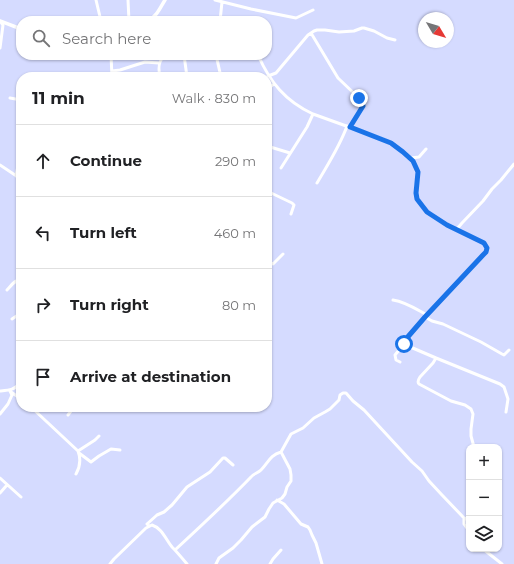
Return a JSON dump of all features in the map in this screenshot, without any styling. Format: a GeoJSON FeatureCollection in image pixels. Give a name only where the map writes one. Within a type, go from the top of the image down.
{"type":"FeatureCollection","features":[{"type":"Feature","properties":{"kind":"main road"},"geometry":{"type":"LineString","coordinates":[[155,16],[165,0]]}},
{"type":"Feature","properties":{"kind":"main road"},"geometry":{"type":"LineString","coordinates":[[0,21],[16,26]]}},
{"type":"Feature","properties":{"kind":"street"},"geometry":{"type":"LineString","coordinates":[[96,0],[100,16]]}},
{"type":"Feature","properties":{"kind":"street"},"geometry":{"type":"LineString","coordinates":[[128,0],[129,16]]}},
{"type":"Feature","properties":{"kind":"street"},"geometry":{"type":"LineString","coordinates":[[215,0],[225,1],[245,8],[296,18],[313,10]]}},
{"type":"Feature","properties":{"kind":"street"},"geometry":{"type":"LineString","coordinates":[[221,16],[225,1]]}},
{"type":"Feature","properties":{"kind":"street"},"geometry":{"type":"LineString","coordinates":[[0,21],[3,25],[0,48]]}},
{"type":"Feature","properties":{"kind":"street"},"geometry":{"type":"LineString","coordinates":[[272,74],[276,73],[311,32],[317,30],[339,32],[348,30],[354,31],[364,28],[395,40]]}},
{"type":"Feature","properties":{"kind":"street"},"geometry":{"type":"LineString","coordinates":[[311,32],[338,78],[364,104],[348,126],[338,148],[317,183]]}},
{"type":"Feature","properties":{"kind":"street"},"geometry":{"type":"LineString","coordinates":[[111,60],[112,71],[126,69],[146,62],[159,63]]}},
{"type":"Feature","properties":{"kind":"street"},"geometry":{"type":"LineString","coordinates":[[160,72],[159,63],[161,60]]}},
{"type":"Feature","properties":{"kind":"street"},"geometry":{"type":"LineString","coordinates":[[185,60],[186,72]]}},
{"type":"Feature","properties":{"kind":"street"},"geometry":{"type":"LineString","coordinates":[[217,60],[220,72]]}},
{"type":"Feature","properties":{"kind":"street"},"geometry":{"type":"LineString","coordinates":[[260,60],[266,72]]}},
{"type":"Feature","properties":{"kind":"street"},"geometry":{"type":"LineString","coordinates":[[272,81],[290,100],[305,110],[391,143],[411,158],[418,172],[416,193],[417,199],[421,205],[434,217],[456,230],[484,243],[487,248],[486,252],[406,339],[406,343],[395,355],[396,360],[400,362]]}},
{"type":"Feature","properties":{"kind":"street"},"geometry":{"type":"LineString","coordinates":[[10,98],[16,99]]}},
{"type":"Feature","properties":{"kind":"street"},"geometry":{"type":"LineString","coordinates":[[281,168],[307,127],[313,114]]}},
{"type":"Feature","properties":{"kind":"street"},"geometry":{"type":"LineString","coordinates":[[272,148],[290,153]]}},
{"type":"Feature","properties":{"kind":"street"},"geometry":{"type":"LineString","coordinates":[[411,158],[419,157],[426,149]]}},
{"type":"Feature","properties":{"kind":"street"},"geometry":{"type":"LineString","coordinates":[[456,230],[514,164]]}},
{"type":"Feature","properties":{"kind":"street"},"geometry":{"type":"LineString","coordinates":[[0,165],[16,176]]}},
{"type":"Feature","properties":{"kind":"street"},"geometry":{"type":"LineString","coordinates":[[272,193],[294,205],[291,214]]}},
{"type":"Feature","properties":{"kind":"street"},"geometry":{"type":"LineString","coordinates":[[272,264],[283,254]]}},
{"type":"Feature","properties":{"kind":"street"},"geometry":{"type":"LineString","coordinates":[[6,290],[16,280]]}},
{"type":"Feature","properties":{"kind":"street"},"geometry":{"type":"LineString","coordinates":[[393,300],[413,306],[432,321],[443,324],[482,342],[504,355],[509,350]]}},
{"type":"Feature","properties":{"kind":"street"},"geometry":{"type":"LineString","coordinates":[[12,319],[16,316]]}},
{"type":"Feature","properties":{"kind":"street"},"geometry":{"type":"LineString","coordinates":[[406,343],[408,346],[500,384],[505,388],[508,399],[506,412]]}},
{"type":"Feature","properties":{"kind":"street"},"geometry":{"type":"LineString","coordinates":[[436,358],[418,380],[418,383],[471,409],[473,414],[471,436],[473,444]]}},
{"type":"Feature","properties":{"kind":"street"},"geometry":{"type":"LineString","coordinates":[[0,391],[10,391],[16,387]]}},
{"type":"Feature","properties":{"kind":"street"},"geometry":{"type":"LineString","coordinates":[[10,391],[16,395]]}},
{"type":"Feature","properties":{"kind":"street"},"geometry":{"type":"LineString","coordinates":[[0,414],[8,404],[12,395],[10,391]]}},
{"type":"Feature","properties":{"kind":"street"},"geometry":{"type":"LineString","coordinates":[[175,550],[221,508],[252,475],[261,470],[266,462],[274,455],[281,452],[291,434],[303,428],[313,419],[325,412],[337,402],[343,393],[346,393],[353,401],[360,405],[422,471],[429,481],[464,518],[464,524],[466,527]]}},
{"type":"Feature","properties":{"kind":"street"},"geometry":{"type":"LineString","coordinates":[[36,412],[91,462],[111,449],[120,450]]}},
{"type":"Feature","properties":{"kind":"street"},"geometry":{"type":"LineString","coordinates":[[79,452],[99,436]]}},
{"type":"Feature","properties":{"kind":"street"},"geometry":{"type":"LineString","coordinates":[[76,474],[79,469],[79,452]]}},
{"type":"Feature","properties":{"kind":"street"},"geometry":{"type":"LineString","coordinates":[[216,564],[219,558],[233,548],[265,517],[271,506],[277,500],[284,496],[291,481],[290,469],[281,452]]}},
{"type":"Feature","properties":{"kind":"street"},"geometry":{"type":"LineString","coordinates":[[110,564],[149,526],[147,524],[150,521],[157,515],[164,512],[186,488],[210,472],[223,458],[233,465]]}},
{"type":"Feature","properties":{"kind":"street"},"geometry":{"type":"LineString","coordinates":[[0,478],[21,497]]}},
{"type":"Feature","properties":{"kind":"street"},"geometry":{"type":"LineString","coordinates":[[0,493],[7,485]]}},
{"type":"Feature","properties":{"kind":"street"},"geometry":{"type":"LineString","coordinates":[[277,500],[284,504],[301,524],[308,527],[316,542],[322,564]]}},
{"type":"Feature","properties":{"kind":"street"},"geometry":{"type":"LineString","coordinates":[[149,526],[158,528],[187,564]]}},
{"type":"Feature","properties":{"kind":"street"},"geometry":{"type":"LineString","coordinates":[[270,564],[281,550]]}},
{"type":"Feature","properties":{"kind":"street"},"geometry":{"type":"LineString","coordinates":[[487,552],[502,564]]}},
{"type":"Feature","properties":{"kind":"route"},"geometry":{"type":"LineString","coordinates":[[359,98],[364,104],[350,127],[391,143],[403,152],[413,161],[416,166],[418,172],[416,186],[417,199],[427,212],[456,230],[481,241],[487,248],[486,252],[425,317],[406,339],[406,343],[404,344]]}}]}
